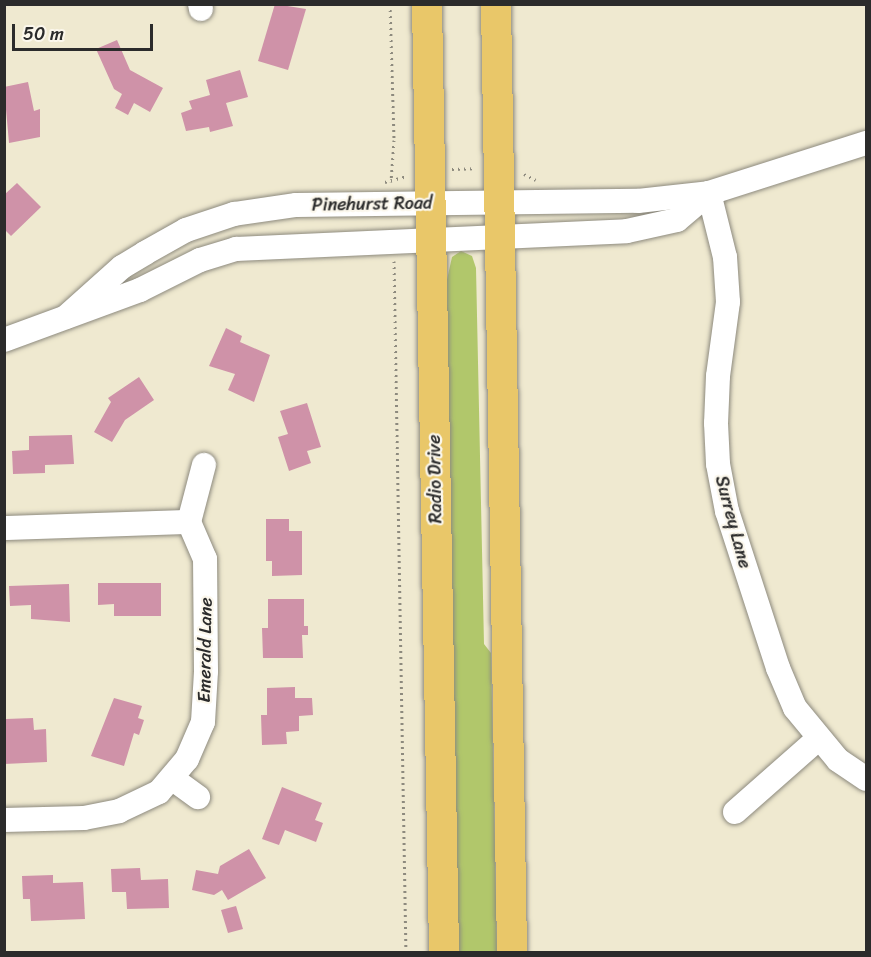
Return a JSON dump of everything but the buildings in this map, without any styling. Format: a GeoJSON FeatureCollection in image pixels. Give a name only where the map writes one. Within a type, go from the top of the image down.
{"type":"FeatureCollection","features":[{"type":"Feature","properties":{"kind":"main road","name":"Radio Drive"},"geometry":{"type":"LineString","coordinates":[[426,4],[444,952]]}},
{"type":"Feature","properties":{"kind":"main road"},"geometry":{"type":"LineString","coordinates":[[496,4],[512,952]]}},
{"type":"Feature","properties":{"kind":"street","name":"Pinehurst Road"},"geometry":{"type":"LineString","coordinates":[[66,316],[122,267],[168,239],[218,218],[296,205],[621,203],[709,193],[867,143]]}},
{"type":"Feature","properties":{"kind":"street","name":"Pinehurst Road"},"geometry":{"type":"LineString","coordinates":[[4,340],[140,290],[200,260],[236,249],[499,235],[607,232],[658,226],[676,220],[709,193]]}},
{"type":"Feature","properties":{"kind":"street","name":"Surrey Lane"},"geometry":{"type":"LineString","coordinates":[[709,193],[725,257],[728,302],[718,376],[718,464],[727,511],[778,668],[795,708],[838,759],[867,779]]}},
{"type":"Feature","properties":{"kind":"street"},"geometry":{"type":"LineString","coordinates":[[4,528],[189,522],[204,465]]}},
{"type":"Feature","properties":{"kind":"street","name":"Emerald Lane"},"geometry":{"type":"LineString","coordinates":[[4,820],[84,818],[119,811],[142,802],[173,779],[197,740],[205,699],[205,559],[189,522]]}},
{"type":"Feature","properties":{"kind":"street"},"geometry":{"type":"LineString","coordinates":[[735,812],[819,738]]}},
{"type":"Feature","properties":{"kind":"street"},"geometry":{"type":"LineString","coordinates":[[173,779],[198,797]]}},
{"type":"Feature","properties":{"kind":"path"},"geometry":{"type":"LineString","coordinates":[[390,4],[394,140],[391,178],[470,167],[530,174],[540,183]]}},
{"type":"Feature","properties":{"kind":"path"},"geometry":{"type":"LineString","coordinates":[[394,266],[406,952]]}},
{"type":"Feature","properties":{"kind":"green space"},"geometry":{"type":"Polygon","coordinates":[[[461,251],[472,256],[476,268],[484,644],[491,653],[497,952],[456,952],[444,293],[452,257],[461,251]]]}}]}
